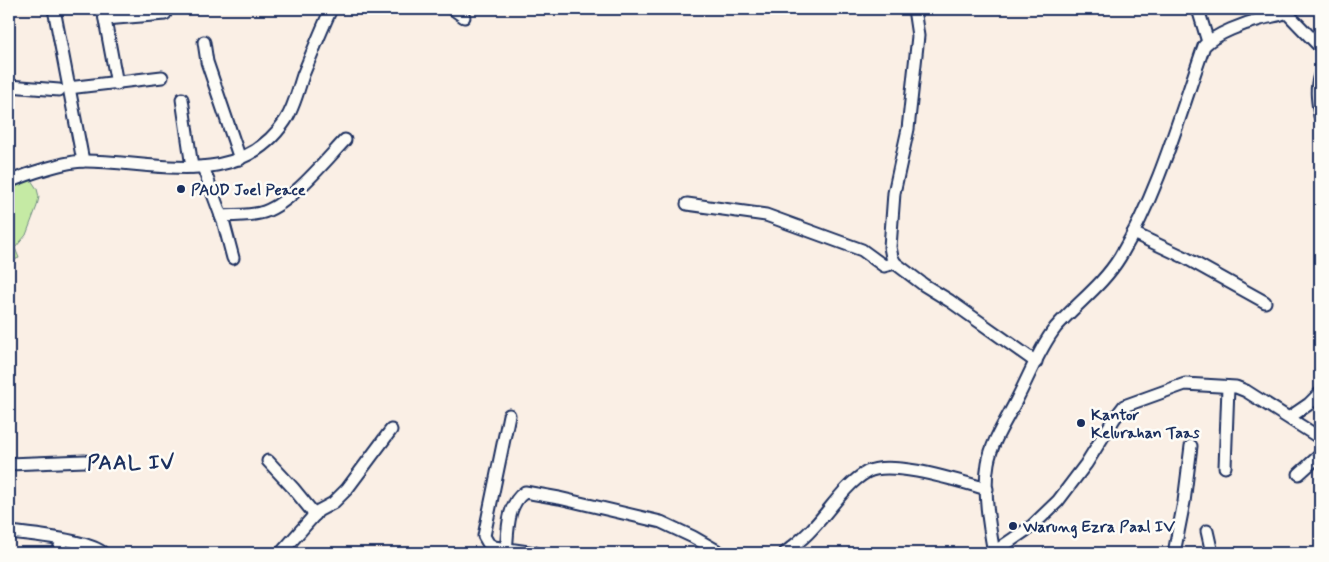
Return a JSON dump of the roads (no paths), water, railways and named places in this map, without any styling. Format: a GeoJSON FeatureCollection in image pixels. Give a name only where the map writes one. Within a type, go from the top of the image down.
{"type":"FeatureCollection","features":[{"type":"Feature","properties":{"kind":"street"},"geometry":{"type":"LineString","coordinates":[[54,9],[64,89],[83,161]]}},
{"type":"Feature","properties":{"kind":"street"},"geometry":{"type":"LineString","coordinates":[[9,182],[26,175],[83,161],[198,167],[228,164],[240,159],[259,148],[271,138],[286,119],[331,9]]}},
{"type":"Feature","properties":{"kind":"street"},"geometry":{"type":"LineString","coordinates":[[453,9],[464,17]]}},
{"type":"Feature","properties":{"kind":"street"},"geometry":{"type":"LineString","coordinates":[[914,9],[918,36],[908,129],[894,193],[890,247],[892,257],[895,264],[924,286],[950,301],[1036,362]]}},
{"type":"Feature","properties":{"kind":"street"},"geometry":{"type":"LineString","coordinates":[[1198,9],[1208,42]]}},
{"type":"Feature","properties":{"kind":"street"},"geometry":{"type":"LineString","coordinates":[[1320,47],[1288,10],[1248,23],[1208,42],[1204,46],[1174,138],[1148,203],[1133,233],[1119,259],[1107,275],[1054,330],[991,451],[988,464],[987,489],[989,527],[994,553],[1032,526],[1058,501],[1086,464],[1124,406],[1185,384],[1237,388],[1290,417],[1320,438]]}},
{"type":"Feature","properties":{"kind":"street"},"geometry":{"type":"LineString","coordinates":[[117,84],[104,14],[166,14]]}},
{"type":"Feature","properties":{"kind":"street"},"geometry":{"type":"LineString","coordinates":[[204,42],[207,62],[240,159]]}},
{"type":"Feature","properties":{"kind":"street"},"geometry":{"type":"LineString","coordinates":[[1320,75],[1317,83],[1320,116]]}},
{"type":"Feature","properties":{"kind":"street"},"geometry":{"type":"LineString","coordinates":[[9,86],[64,89],[162,77]]}},
{"type":"Feature","properties":{"kind":"street"},"geometry":{"type":"LineString","coordinates":[[182,99],[198,167],[221,216],[233,258]]}},
{"type":"Feature","properties":{"kind":"street"},"geometry":{"type":"LineString","coordinates":[[221,216],[260,214],[269,210],[290,196],[344,140]]}},
{"type":"Feature","properties":{"kind":"street"},"geometry":{"type":"LineString","coordinates":[[687,204],[766,215],[862,250],[884,266],[895,264]]}},
{"type":"Feature","properties":{"kind":"street"},"geometry":{"type":"LineString","coordinates":[[1133,233],[1184,257],[1265,302]]}},
{"type":"Feature","properties":{"kind":"street"},"geometry":{"type":"LineString","coordinates":[[1225,467],[1237,388]]}},
{"type":"Feature","properties":{"kind":"street"},"geometry":{"type":"LineString","coordinates":[[1290,417],[1309,404],[1320,393]]}},
{"type":"Feature","properties":{"kind":"street"},"geometry":{"type":"LineString","coordinates":[[509,415],[484,536],[488,544],[494,547],[506,551],[535,553]]}},
{"type":"Feature","properties":{"kind":"street"},"geometry":{"type":"LineString","coordinates":[[281,553],[318,511],[333,503],[347,489],[391,430]]}},
{"type":"Feature","properties":{"kind":"street"},"geometry":{"type":"LineString","coordinates":[[1174,553],[1184,502],[1191,446]]}},
{"type":"Feature","properties":{"kind":"street"},"geometry":{"type":"LineString","coordinates":[[1299,474],[1320,454]]}},
{"type":"Feature","properties":{"kind":"street"},"geometry":{"type":"LineString","coordinates":[[9,464],[85,461]]}},
{"type":"Feature","properties":{"kind":"street"},"geometry":{"type":"LineString","coordinates":[[268,461],[315,515]]}},
{"type":"Feature","properties":{"kind":"street"},"geometry":{"type":"LineString","coordinates":[[785,553],[811,531],[834,503],[868,471],[885,468],[913,470],[987,489]]}},
{"type":"Feature","properties":{"kind":"street"},"geometry":{"type":"LineString","coordinates":[[506,551],[510,519],[514,505],[519,496],[525,492],[661,522],[721,553]]}},
{"type":"Feature","properties":{"kind":"street"},"geometry":{"type":"LineString","coordinates":[[1207,531],[1212,553]]}},
{"type":"Feature","properties":{"kind":"street"},"geometry":{"type":"LineString","coordinates":[[9,532],[62,540],[96,548],[103,553]]}},
{"type":"Feature","properties":{"kind":"street"},"geometry":{"type":"LineString","coordinates":[[58,553],[62,540]]}},
{"type":"Feature","properties":{"kind":"place","name":"PAUD Joel Peace"},"geometry":{"type":"Point","coordinates":[181,189]}},
{"type":"Feature","properties":{"kind":"place","name":"Kantor Kelurahan Taas"},"geometry":{"type":"Point","coordinates":[1081,423]}},
{"type":"Feature","properties":{"kind":"place","name":"Warung Ezra Paal IV"},"geometry":{"type":"Point","coordinates":[1013,526]}},
{"type":"Feature","properties":{"kind":"district","name":"PAAL IV"},"geometry":{"type":"Point","coordinates":[131,462]}}]}
